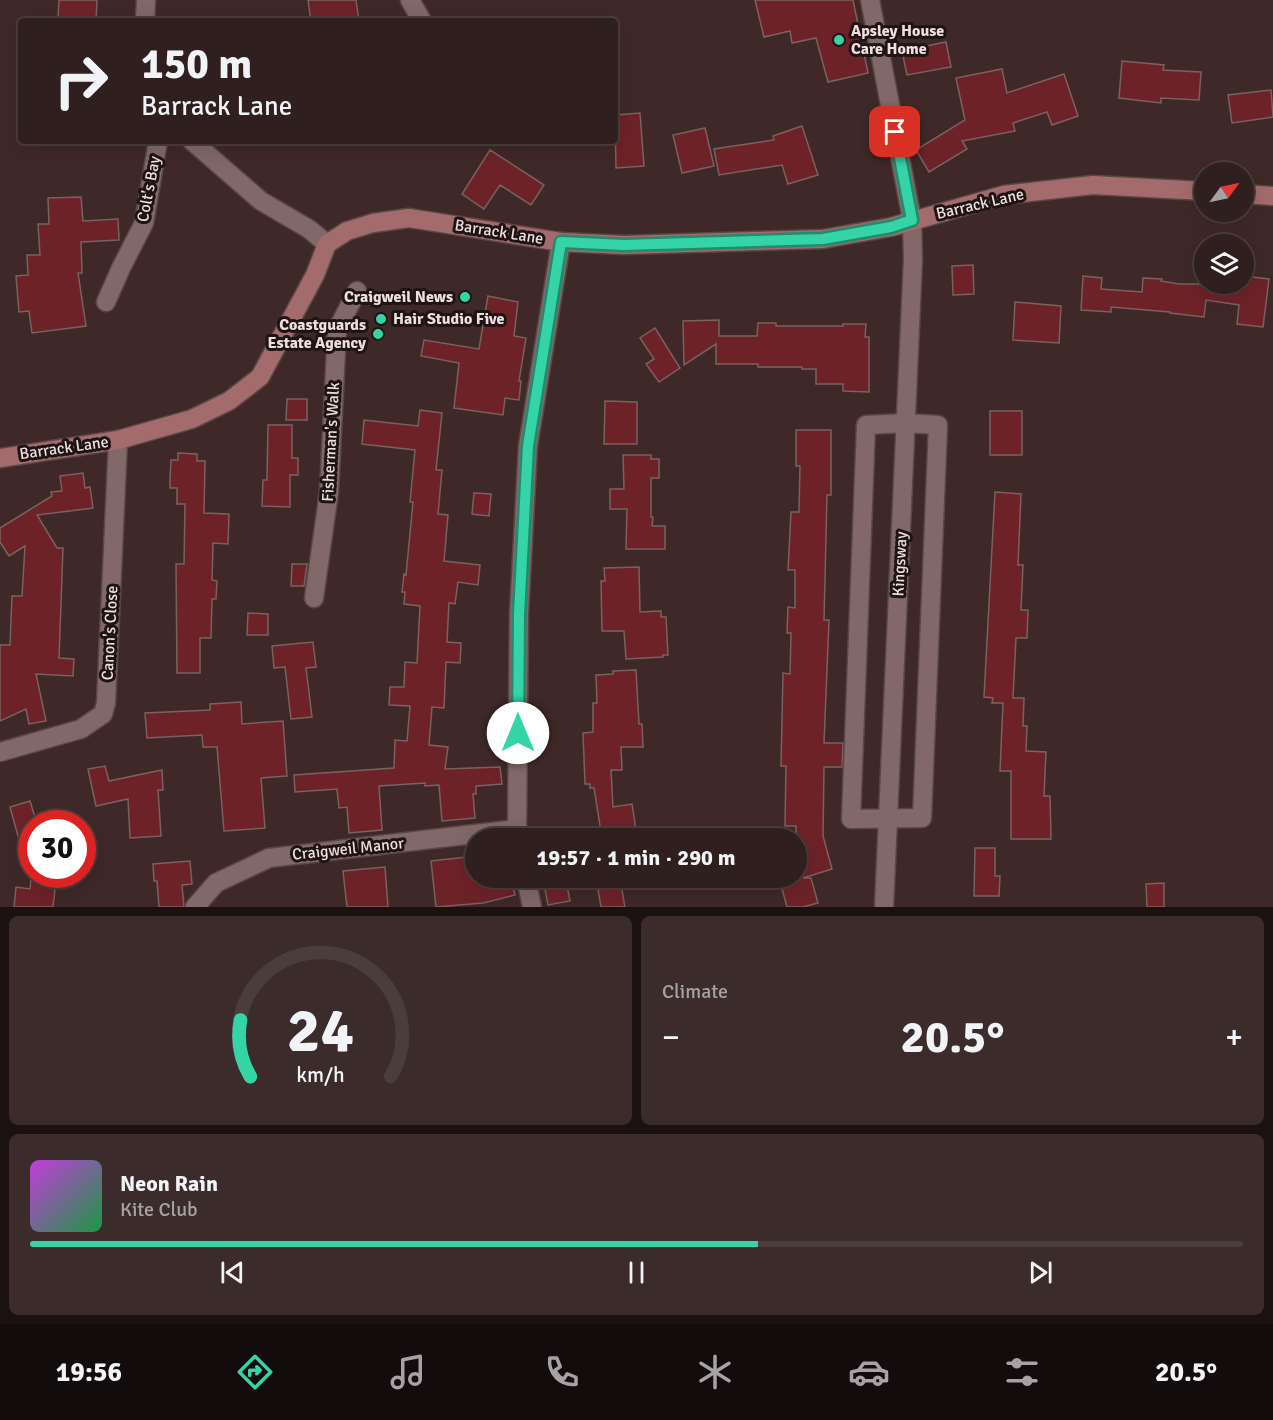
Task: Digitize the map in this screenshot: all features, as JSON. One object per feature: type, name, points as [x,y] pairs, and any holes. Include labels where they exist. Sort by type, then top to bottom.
[{"type":"street","points":[[145,18],[147,0]]},
{"type":"street","points":[[410,0],[420,18]]},
{"type":"street","name":"Kingsway","points":[[870,0],[912,220],[913,259],[884,907]]},
{"type":"street","name":"Colt's Bay","points":[[106,302],[144,224],[157,144]]},
{"type":"street","points":[[195,144],[261,201],[309,229],[327,244]]},
{"type":"street","name":"Barrack Lane","points":[[0,458],[118,440],[192,419],[229,401],[260,377],[315,275],[327,244],[347,231],[373,223],[409,218],[561,242],[624,245],[823,239],[891,227],[1004,195],[1093,185],[1194,190]]},
{"type":"street","points":[[1254,195],[1273,196]]},
{"type":"street","points":[[518,828],[519,614],[528,446],[561,242]]},
{"type":"street","name":"Fisherman's Walk","points":[[314,598],[329,492],[337,330],[357,291]]},
{"type":"street","points":[[906,423],[938,425],[922,818],[851,819],[866,424],[906,423]]},
{"type":"street","name":"Canon's Close","points":[[0,752],[81,729],[103,714],[106,703],[118,440]]},
{"type":"street","name":"Craigweil Manor","points":[[195,907],[216,883],[269,858],[465,839]]},
{"type":"street","points":[[528,888],[532,907]]},
{"type":"building","points":[[59,0],[97,0],[96,18],[58,17]]},
{"type":"building","points":[[308,0],[356,0],[359,18],[311,18]]},
{"type":"building","name":"Apsley House Care Home","points":[[755,0],[853,0],[868,73],[828,82],[816,38],[792,43],[790,31],[764,37]]},
{"type":"building","points":[[946,42],[951,67],[907,75],[902,51]]},
{"type":"building","points":[[1122,61],[1164,65],[1163,70],[1201,72],[1199,100],[1161,98],[1161,103],[1119,98]]},
{"type":"building","points":[[1002,69],[1007,93],[1064,74],[1078,116],[1052,125],[1047,112],[1013,123],[1015,131],[962,141],[967,149],[929,172],[916,150],[965,120],[956,78]]},
{"type":"building","points":[[1271,90],[1273,117],[1232,123],[1228,95]]},
{"type":"building","points":[[640,113],[644,166],[616,168],[618,115]]},
{"type":"building","points":[[802,126],[818,175],[788,184],[782,165],[719,175],[714,149],[774,140],[773,136]]},
{"type":"building","points":[[705,128],[714,166],[682,173],[673,135]]},
{"type":"building","points":[[490,150],[544,185],[531,205],[500,185],[484,209],[462,194]]},
{"type":"building","points":[[81,197],[83,221],[118,219],[119,240],[81,242],[82,273],[78,273],[86,326],[32,333],[29,311],[19,312],[16,276],[28,275],[27,255],[40,255],[38,224],[49,224],[48,198]]},
{"type":"building","points":[[973,265],[974,294],[953,295],[952,266]]},
{"type":"building","points":[[1083,276],[1102,278],[1101,289],[1142,292],[1143,278],[1162,279],[1161,281],[1179,284],[1194,284],[1194,294],[1254,294],[1254,277],[1269,279],[1263,327],[1237,324],[1239,305],[1206,300],[1204,317],[1111,307],[1111,312],[1081,310]]},
{"type":"building","points":[[488,296],[518,302],[514,336],[526,338],[519,381],[521,381],[519,400],[505,398],[503,415],[454,408],[459,363],[421,356],[424,340],[479,349]]},
{"type":"building","points":[[1015,302],[1061,306],[1059,343],[1013,340]]},
{"type":"building","points":[[719,320],[719,336],[757,336],[758,323],[776,323],[776,326],[866,324],[865,337],[869,337],[869,392],[843,391],[843,384],[816,384],[816,369],[758,367],[758,364],[716,364],[716,344],[684,365],[683,321]]},
{"type":"building","points":[[655,328],[680,368],[659,382],[646,364],[654,359],[640,338]]},
{"type":"building","points":[[287,399],[307,399],[307,420],[286,420]]},
{"type":"building","points":[[605,401],[637,402],[637,444],[604,444]]},
{"type":"building","points":[[420,410],[442,413],[436,470],[442,470],[438,514],[448,515],[444,561],[480,565],[478,585],[458,582],[455,604],[449,603],[447,642],[461,643],[460,663],[446,662],[444,708],[432,707],[429,745],[448,747],[445,769],[500,767],[502,784],[476,786],[476,794],[473,794],[475,818],[442,821],[439,785],[425,786],[425,783],[379,786],[382,830],[349,833],[347,807],[339,808],[337,789],[295,792],[294,775],[394,768],[395,740],[407,741],[410,706],[389,705],[390,687],[404,687],[405,662],[417,663],[420,606],[404,604],[405,592],[402,592],[404,574],[406,575],[413,502],[410,502],[415,450],[362,444],[364,420],[418,426]]},
{"type":"building","points":[[990,411],[1022,411],[1022,455],[990,455]]},
{"type":"building","points":[[268,425],[292,425],[292,458],[298,458],[298,475],[290,475],[290,507],[262,506],[263,480],[267,480]]},
{"type":"building","points":[[796,430],[831,430],[831,495],[827,495],[824,620],[829,620],[824,743],[843,743],[842,767],[824,767],[823,836],[832,869],[807,877],[807,828],[785,826],[786,766],[781,766],[783,673],[790,674],[791,633],[787,633],[788,607],[795,608],[795,570],[788,570],[791,512],[799,512],[800,466],[796,466]]},
{"type":"building","points":[[178,453],[197,454],[197,461],[205,461],[204,513],[229,514],[228,544],[213,543],[212,580],[217,581],[216,599],[212,599],[211,638],[200,638],[200,673],[177,673],[176,564],[184,564],[185,504],[177,504],[177,488],[170,488],[170,479],[171,460],[178,460]]},
{"type":"building","points":[[623,455],[651,455],[651,459],[659,459],[659,478],[651,478],[651,517],[653,517],[652,526],[665,526],[665,549],[626,549],[627,509],[610,509],[610,489],[624,489]]},
{"type":"building","points":[[83,473],[85,488],[90,487],[93,508],[37,515],[57,548],[63,548],[59,658],[74,659],[73,676],[36,674],[46,721],[29,724],[26,709],[0,721],[0,645],[10,645],[12,596],[22,596],[25,546],[9,556],[0,542],[0,528],[52,496],[51,492],[62,491],[60,476]]},
{"type":"building","points":[[995,492],[1021,494],[1018,565],[1023,565],[1021,610],[1028,610],[1027,638],[1016,638],[1013,698],[1024,698],[1023,726],[1027,726],[1026,751],[1046,752],[1044,796],[1050,796],[1051,839],[1011,839],[1011,771],[1000,771],[1003,703],[992,703],[993,698],[984,697]]},
{"type":"building","points":[[474,493],[491,494],[489,516],[472,514]]},
{"type":"building","points":[[292,564],[307,564],[304,586],[291,586]]},
{"type":"building","points":[[639,567],[640,612],[661,611],[661,617],[666,617],[668,655],[663,655],[663,657],[626,659],[624,631],[602,631],[601,581],[605,581],[604,568]]},
{"type":"building","points":[[248,613],[268,614],[268,635],[247,635]]},
{"type":"building","points":[[313,642],[316,667],[306,668],[312,717],[291,719],[285,667],[274,668],[272,646]]},
{"type":"building","points":[[636,670],[639,724],[642,724],[643,747],[621,747],[622,770],[611,770],[613,807],[632,804],[636,828],[600,828],[594,788],[590,788],[590,784],[585,784],[583,733],[593,732],[593,703],[597,703],[596,675],[613,674],[613,671]]},
{"type":"building","points":[[241,702],[242,724],[283,721],[287,776],[261,778],[265,828],[224,831],[217,747],[203,747],[202,735],[147,738],[145,713],[210,710],[210,704]]},
{"type":"building","points":[[105,766],[109,781],[162,770],[163,790],[158,790],[161,836],[130,838],[128,799],[96,806],[88,769]]},
{"type":"building","points":[[30,801],[33,810],[18,810],[18,836],[10,807]]},
{"type":"building","points":[[975,848],[995,848],[995,876],[1000,876],[999,896],[974,896]]},
{"type":"building","points":[[465,857],[465,888],[513,888],[515,895],[483,903],[436,907],[431,861]]},
{"type":"building","points":[[190,861],[192,884],[182,885],[184,907],[159,907],[153,864]]},
{"type":"building","points":[[385,867],[388,907],[347,907],[343,871]]},
{"type":"building","points":[[807,878],[811,878],[818,903],[803,907],[787,907],[782,888],[807,888]]},
{"type":"building","points":[[1164,883],[1164,907],[1147,907],[1146,884]]},
{"type":"building","points":[[16,887],[55,888],[53,907],[14,907]]},
{"type":"building","points":[[545,888],[568,888],[570,901],[548,905]]},
{"type":"building","points":[[622,888],[625,907],[601,907],[598,890]]},
{"type":"place","name":"Apsley House Care Home","points":[[839,40]]},
{"type":"place","name":"Craigweil News","points":[[465,297]]},
{"type":"place","name":"Hair Studio Five","points":[[381,319]]},
{"type":"place","name":"Coastguards Estate Agency","points":[[378,334]]},
{"type":"route","points":[[518,733],[519,614],[528,446],[561,242],[624,245],[823,239],[891,227],[912,220],[895,132]]}]
